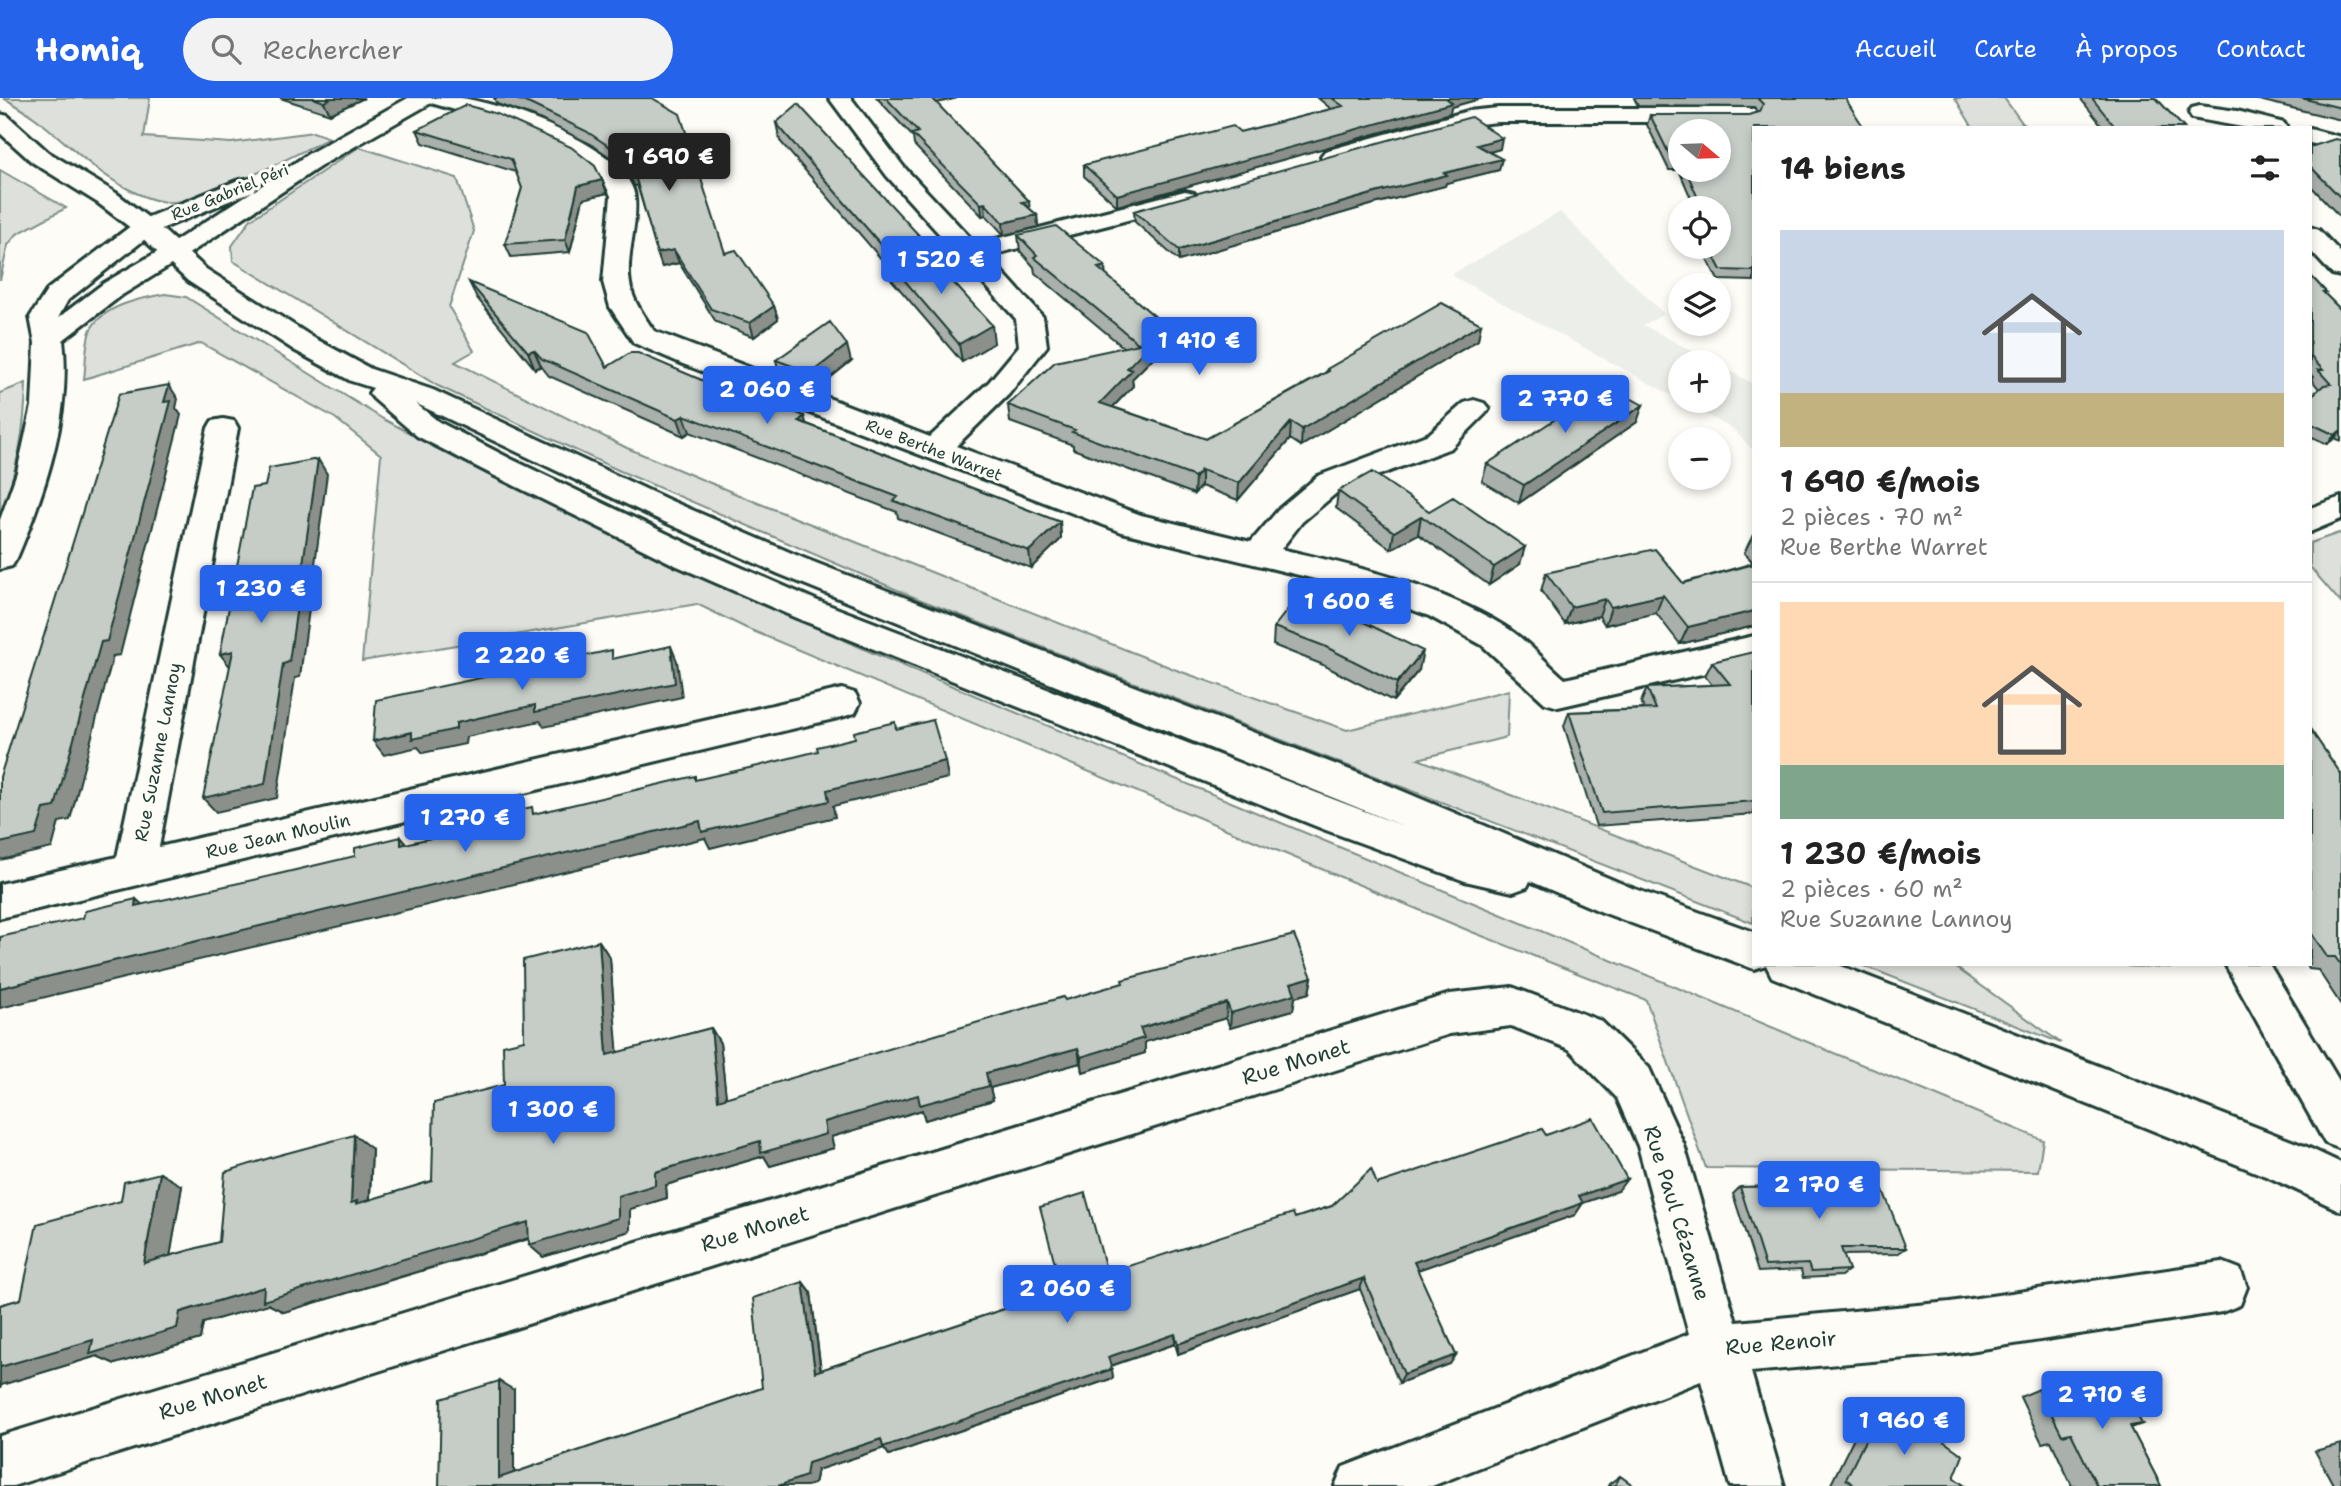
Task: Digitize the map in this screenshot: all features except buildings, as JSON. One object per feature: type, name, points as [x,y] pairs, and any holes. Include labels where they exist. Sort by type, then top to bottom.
[{"type":"street","name":"Rue Gabriel Péri","points":[[316,159],[145,227],[82,273],[57,295],[44,317],[51,336],[113,289],[269,192],[316,159],[424,98]]},
{"type":"street","name":"Rue Berthe Warret","points":[[437,98],[511,119],[585,152],[612,173],[623,196],[616,282],[624,307],[644,337],[1133,524],[1364,580],[1441,608],[1494,636],[1558,694],[1752,649]]},
{"type":"street","points":[[840,98],[895,171],[1029,317],[1033,346],[1013,374],[980,409],[934,450]]},
{"type":"street","points":[[2200,113],[2268,126]]},
{"type":"street","points":[[1307,163],[1468,118],[1498,115],[1746,114]]},
{"type":"street","points":[[0,121],[40,157],[107,198],[145,227],[197,275],[303,344],[361,375],[428,429],[687,557],[806,609],[1385,835],[1465,864],[1617,900],[1752,950]]},
{"type":"street","points":[[2312,137],[2341,144]]},
{"type":"street","points":[[0,148],[40,157]]},
{"type":"street","points":[[970,253],[1079,227],[1213,190]]},
{"type":"street","points":[[2312,237],[2341,268]]},
{"type":"street","points":[[0,558],[28,489],[43,430],[51,336]]},
{"type":"street","points":[[1257,556],[1291,515],[1329,483],[1440,441],[1474,409]]},
{"type":"street","name":"Rue Suzanne Lannoy","points":[[134,870],[223,428]]},
{"type":"street","points":[[2312,520],[2341,506]]},
{"type":"street","name":"Rue Jean Moulin","points":[[0,901],[842,702]]},
{"type":"street","points":[[1792,966],[2290,1163],[2341,1188]]},
{"type":"street","points":[[2247,966],[2341,1127]]},
{"type":"street","name":"Rue Paul Cézanne","points":[[1512,1006],[1585,1035],[1633,1083],[1661,1144],[1757,1486]]},
{"type":"street","name":"Rue Monet","points":[[0,1463],[1450,1014],[1512,1006]]},
{"type":"street","name":"Rue Renoir","points":[[1362,1486],[1717,1349],[1950,1328],[2222,1287]]},
{"type":"shaded area","points":[[3,98],[150,98],[144,137],[231,143],[313,132],[330,138],[223,188],[181,201],[165,202],[137,193],[109,178],[39,121]]},
{"type":"shaded area","points":[[1955,98],[2004,98],[2025,126],[1972,126]]},
{"type":"shaded area","points":[[359,147],[457,178],[474,231],[449,307],[474,351],[455,362],[627,448],[758,503],[1179,671],[1347,730],[1509,690],[1507,737],[1418,759],[1752,888],[1752,923],[916,598],[618,470],[438,386],[233,261],[232,246],[250,220]]},
{"type":"shaded area","points":[[0,170],[66,208],[17,234],[8,245],[0,280]]},
{"type":"shaded area","points":[[1560,212],[1664,314],[1643,325],[1690,350],[1668,350],[1668,393],[1451,275]]},
{"type":"shaded area","points":[[165,294],[186,297],[383,419],[505,483],[873,653],[2043,1140],[2038,1171],[1706,1168],[1646,1000],[1472,932],[746,628],[697,604],[362,661],[381,455],[335,418],[201,343],[84,379],[88,340],[97,321],[124,304]]},
{"type":"shaded area","points":[[1731,372],[1752,383],[1752,449],[1729,427],[1703,413],[1731,413]]},
{"type":"shaded area","points":[[26,383],[19,451],[0,516],[0,393]]},
{"type":"shaded area","points":[[2339,533],[2341,535],[2341,603],[2312,569],[2312,542]]},
{"type":"shaded area","points":[[1864,966],[1954,966],[2061,1043]]}]
